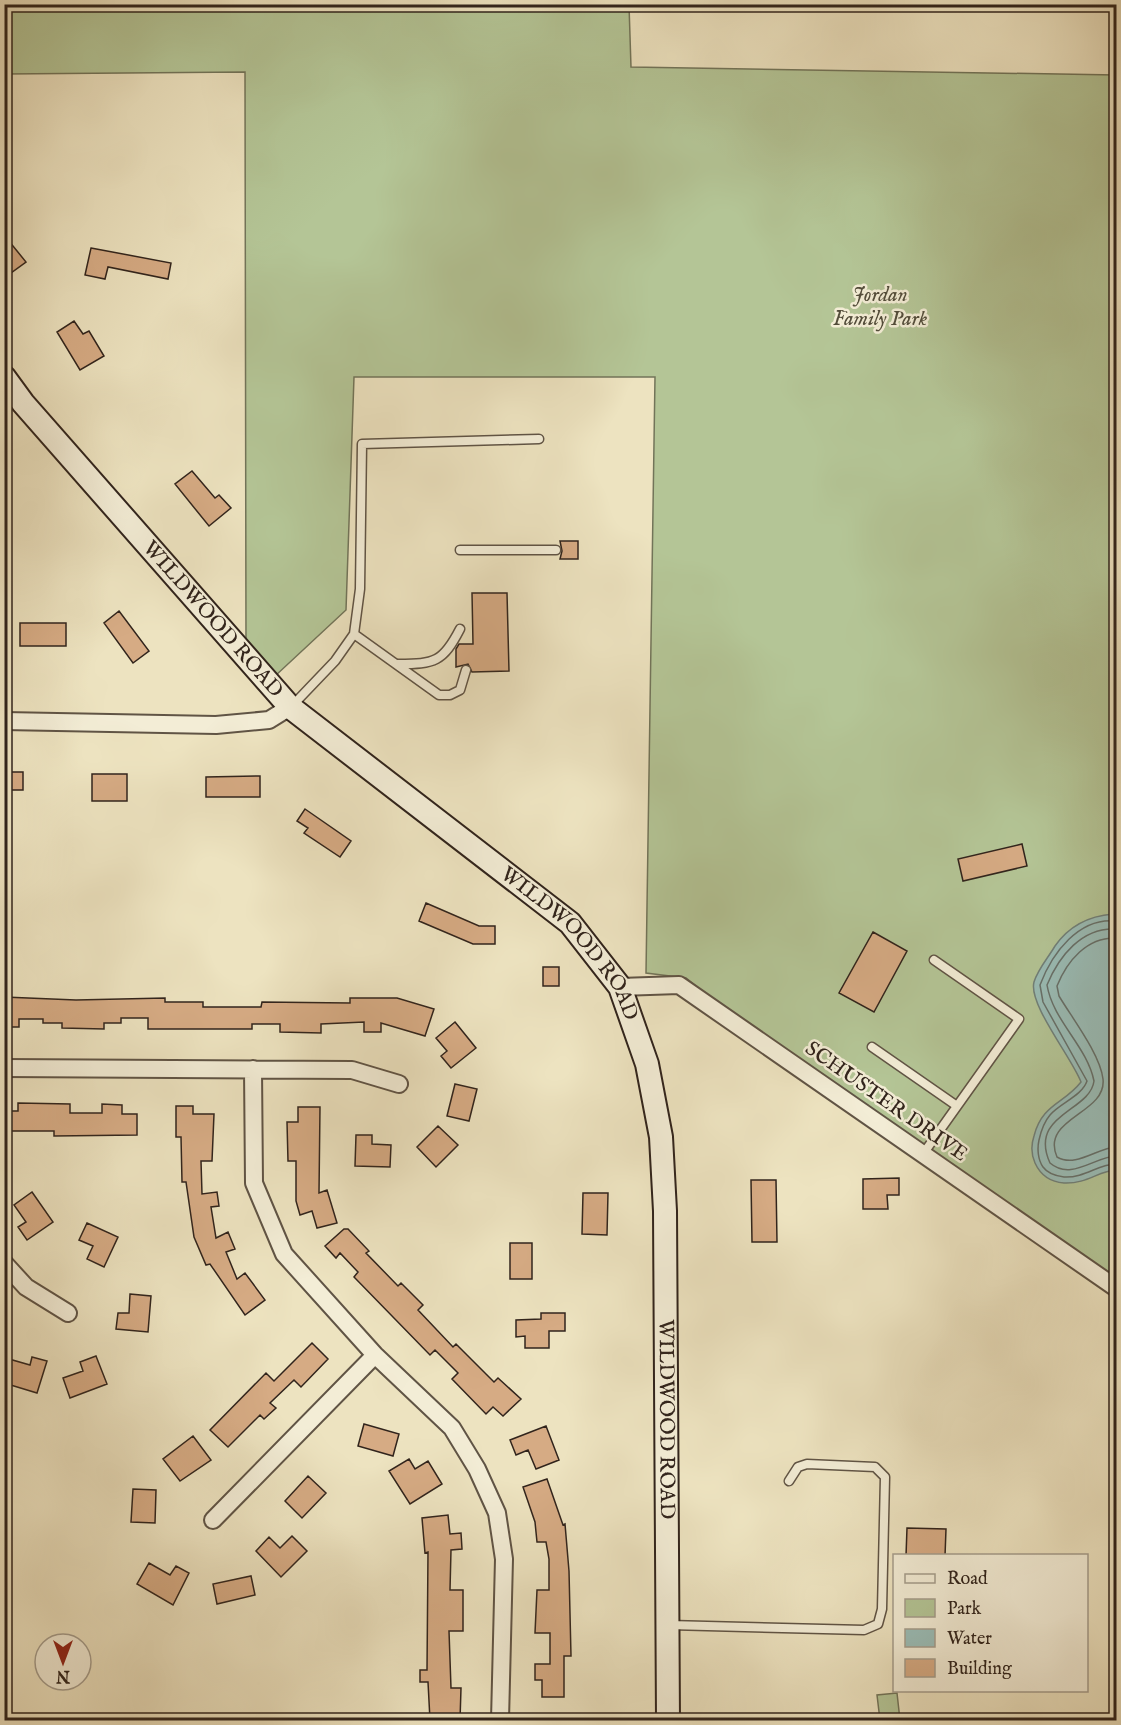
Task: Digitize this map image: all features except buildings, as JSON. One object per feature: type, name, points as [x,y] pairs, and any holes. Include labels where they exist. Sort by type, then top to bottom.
[{"type":"street","name":"WILDWOOD ROAD","points":[[4,377],[23,403],[290,707],[570,923],[620,987],[646,1064],[661,1137],[665,1211],[668,1720]]},
{"type":"street","points":[[4,720],[216,725],[269,720],[290,707]]},
{"type":"street","name":"SCHUSTER DRIVE","points":[[620,987],[679,986],[1116,1288]]},
{"type":"street","points":[[4,1068],[352,1070],[399,1084]]},
{"type":"street","points":[[253,1069],[254,1183],[284,1254],[375,1355],[452,1428],[477,1470],[497,1513],[504,1559],[500,1720]]},
{"type":"street","points":[[4,1263],[26,1287],[68,1313]]},
{"type":"street","points":[[213,1520],[375,1355]]},
{"type":"lane","points":[[290,707],[335,661],[354,634],[360,589],[362,444],[539,439]]},
{"type":"lane","points":[[460,550],[556,550]]},
{"type":"lane","points":[[398,664],[422,664],[438,660],[447,653],[460,629]]},
{"type":"lane","points":[[354,634],[440,695],[450,695],[460,690],[466,670]]},
{"type":"lane","points":[[923,1155],[1018,1019],[934,960]]},
{"type":"lane","points":[[872,1047],[957,1107]]},
{"type":"lane","points":[[667,1625],[864,1630],[878,1624],[882,1609],[885,1477],[875,1467],[807,1464],[798,1467],[789,1481]]},
{"type":"green space","name":"Jordan Family Park","points":[[4,5],[629,5],[631,67],[1116,75],[1116,1280],[707,995],[686,978],[646,973],[655,377],[354,377],[346,610],[274,677],[246,645],[245,72],[5,74]]},
{"type":"green space","points":[[897,1693],[900,1720],[880,1720],[877,1695]]},
{"type":"water","points":[[1113,914],[1116,917],[1116,1170],[1079,1182],[1064,1183],[1050,1180],[1037,1168],[1032,1153],[1033,1139],[1042,1117],[1081,1082],[1044,1017],[1034,992],[1034,982],[1055,946],[1066,933],[1087,920]]}]
